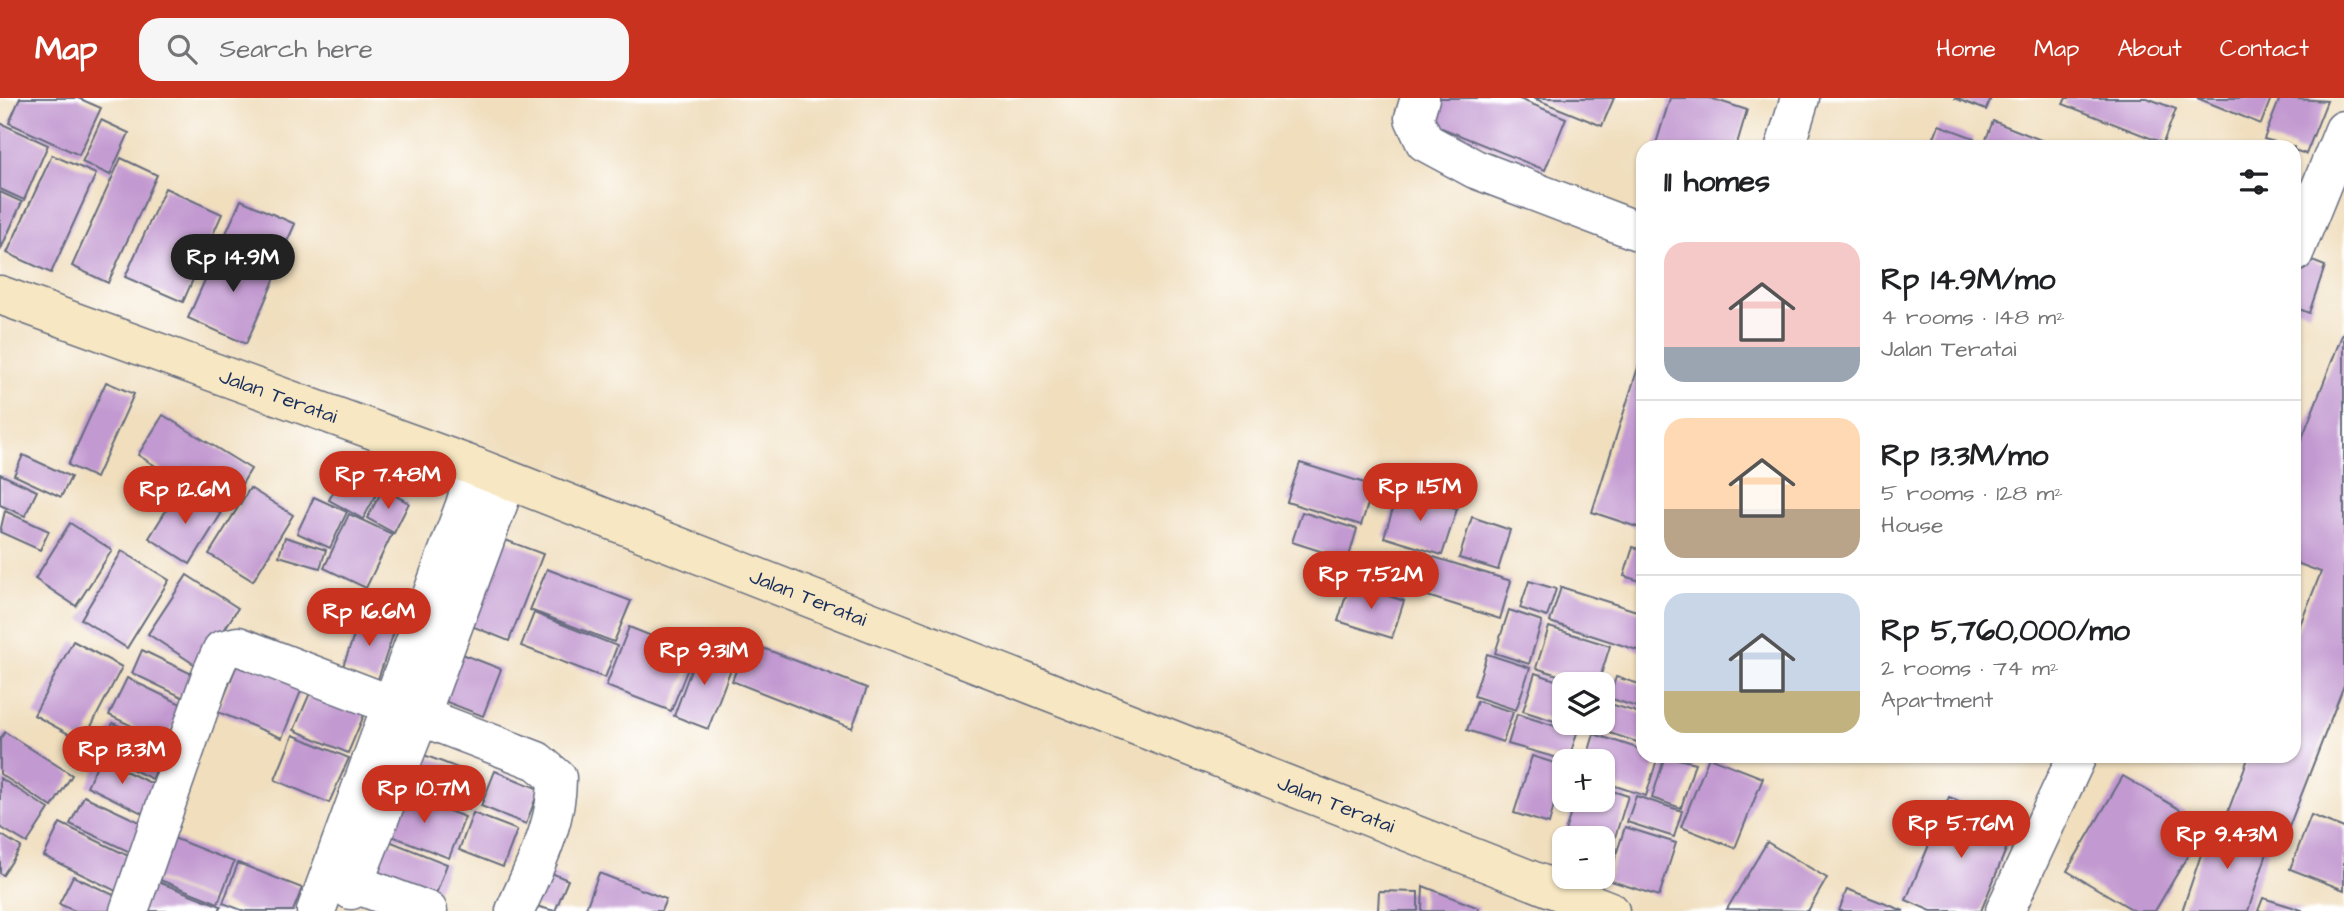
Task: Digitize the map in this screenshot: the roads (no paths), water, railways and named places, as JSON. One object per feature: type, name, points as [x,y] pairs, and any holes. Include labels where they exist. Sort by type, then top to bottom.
[{"type":"street","points":[[1420,98],[1414,118],[1425,142],[1475,169],[1636,230]]},
{"type":"street","points":[[1786,140],[1800,98]]},
{"type":"street","points":[[2301,236],[2344,130]]},
{"type":"street","name":"Jalan Teratai","points":[[0,295],[491,474],[1610,911]]},
{"type":"street","points":[[316,911],[341,890],[491,474]]},
{"type":"street","points":[[129,911],[222,650],[238,646],[260,652],[537,761],[557,778],[557,802],[549,834],[515,911]]},
{"type":"street","points":[[2005,911],[2074,763]]},
{"type":"street","points":[[341,890],[428,911]]}]
